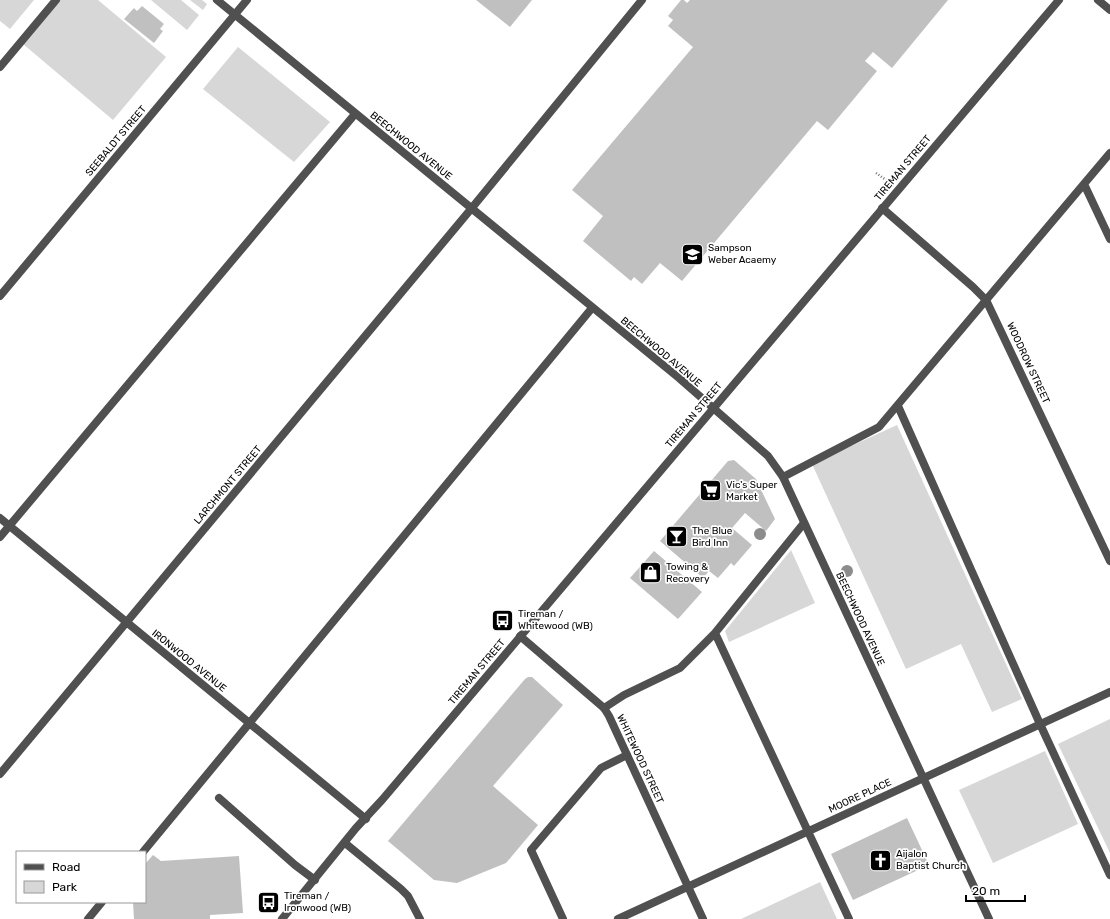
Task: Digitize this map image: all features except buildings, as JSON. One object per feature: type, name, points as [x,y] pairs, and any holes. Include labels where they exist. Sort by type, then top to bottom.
[{"type":"street","points":[[0,67],[56,0]]},
{"type":"street","name":"BEECHWOOD AVENUE","points":[[217,0],[672,373],[768,456],[783,477],[989,919]]},
{"type":"street","name":"SEEBALDT STREET","points":[[0,296],[247,0]]},
{"type":"street","name":"LARCHMONT STREET","points":[[0,774],[471,209],[642,0]]},
{"type":"street","name":"TIREMAN STREET","points":[[282,919],[356,828],[366,819],[1059,0]]},
{"type":"street","points":[[1098,0],[1110,10]]},
{"type":"street","points":[[0,537],[355,114]]},
{"type":"street","points":[[783,477],[879,427],[1110,153]]},
{"type":"street","points":[[1084,184],[1110,239]]},
{"type":"street","name":"WOODROW STREET","points":[[882,208],[968,282],[986,300],[1110,561]]},
{"type":"street","points":[[144,851],[592,308]]},
{"type":"street","points":[[898,406],[1040,724],[1110,875]]},
{"type":"street","name":"IRONWOOD AVENUE","points":[[0,518],[366,819]]},
{"type":"street","points":[[604,708],[624,695],[680,668],[715,633],[804,523]]},
{"type":"street","points":[[715,633],[849,919]]},
{"type":"street","name":"WHITEWOOD STREET","points":[[520,636],[604,708],[627,754],[703,919]]},
{"type":"street","name":"MOORE PLACE","points":[[618,919],[1110,692]]},
{"type":"street","points":[[563,919],[531,850],[601,768],[627,754]]},
{"type":"street","points":[[219,798],[295,865],[315,880]]},
{"type":"street","points":[[345,843],[408,896],[420,919]]},
{"type":"street","points":[[88,919],[101,903]]},
{"type":"path","points":[[876,173],[881,177]]},
{"type":"green space","points":[[0,0],[34,0],[10,29],[0,21]]},
{"type":"green space","points":[[59,0],[98,0],[166,57],[113,120],[23,44]]},
{"type":"green space","points":[[151,0],[181,0],[199,15],[187,30]]},
{"type":"green space","points":[[190,0],[202,0],[207,4],[203,10]]},
{"type":"green space","points":[[238,47],[330,122],[294,162],[203,89]]},
{"type":"green space","points":[[897,425],[1022,699],[992,712],[961,644],[906,669],[812,464]]},
{"type":"green space","points":[[791,550],[815,603],[729,642],[725,631]]},
{"type":"green space","points":[[1110,719],[1110,853],[1058,744]]},
{"type":"green space","points":[[1045,751],[1078,824],[993,863],[959,790]]},
{"type":"green space","points":[[820,882],[837,919],[741,919]]},
{"type":"place","name":"Sampson Weber Acaemy","points":[[692,254]]},
{"type":"place","name":"Vic's Super Market","points":[[711,491]]},
{"type":"place","name":"The Blue Bird Inn","points":[[676,537]]},
{"type":"place","name":"Towing & Recovery","points":[[650,573]]},
{"type":"place","name":"Tireman / Whitewood (WB)","points":[[503,620]]},
{"type":"place","name":"Aijalon Baptist Church","points":[[880,860]]},
{"type":"place","name":"Tireman / Ironwood (WB)","points":[[269,902]]}]
